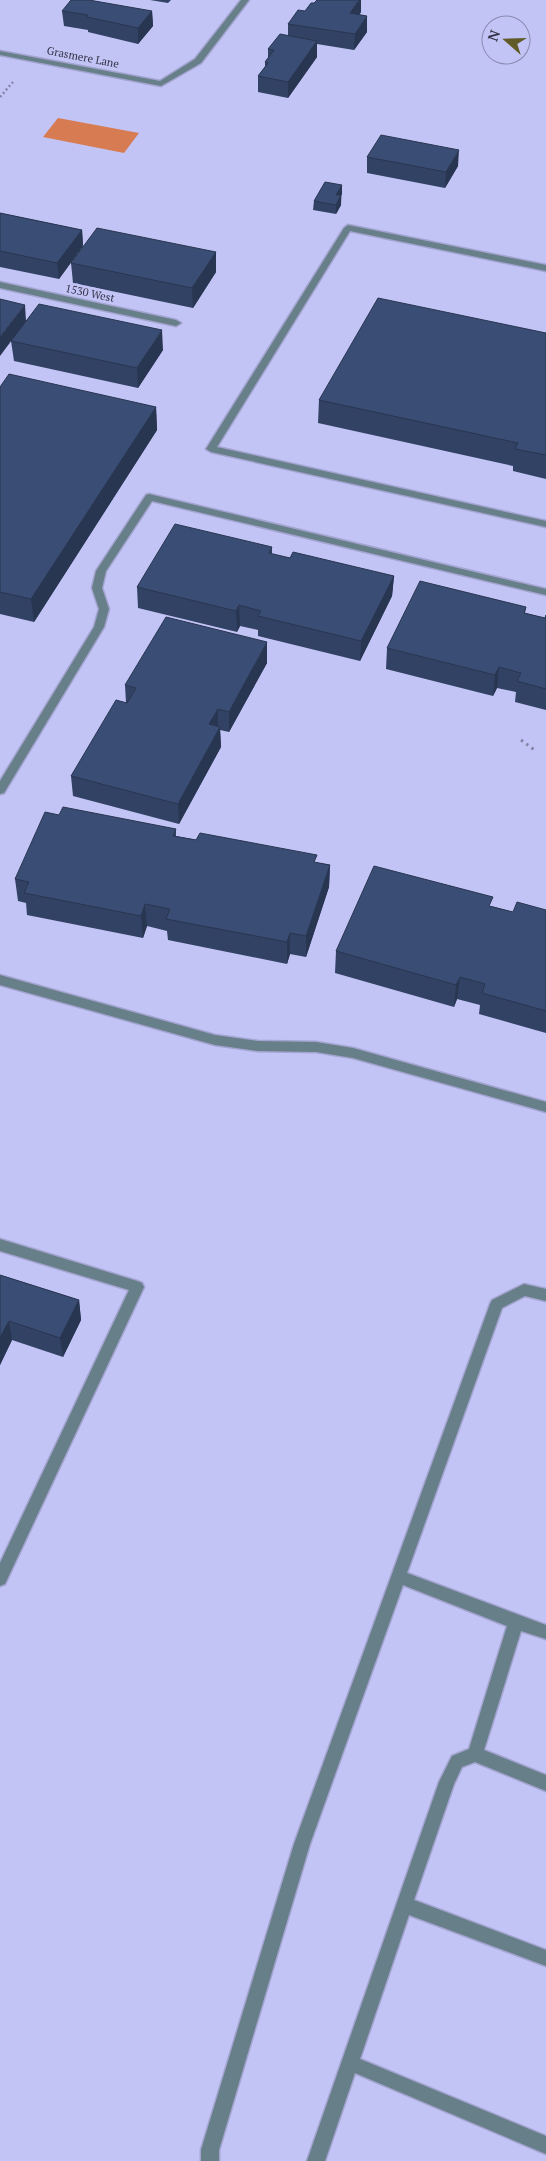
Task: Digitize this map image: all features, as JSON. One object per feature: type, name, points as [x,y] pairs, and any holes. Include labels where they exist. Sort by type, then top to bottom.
[{"type":"street","name":"Grasmere Lane","points":[[0,53],[161,84],[198,61],[245,0]]},
{"type":"street","points":[[546,268],[348,228],[211,449],[546,524]]},
{"type":"street","name":"1530 West","points":[[0,286],[176,323]]},
{"type":"street","points":[[0,790],[99,627],[104,609],[97,588],[102,571],[149,497],[546,592]]},
{"type":"street","points":[[0,980],[215,1040],[258,1046],[316,1047],[353,1053],[546,1108]]},
{"type":"street","points":[[0,1244],[137,1287],[0,1579]]},
{"type":"street","points":[[210,2161],[210,2150],[302,1844],[497,1304],[524,1290],[546,1295]]},
{"type":"street","points":[[398,1576],[546,1632]]},
{"type":"street","points":[[475,1754],[516,1622]]},
{"type":"street","points":[[316,2161],[446,1782],[457,1761],[475,1754],[546,1782]]},
{"type":"street","points":[[405,1905],[546,1958]]},
{"type":"street","points":[[350,2063],[546,2145]]},
{"type":"path","points":[[521,740],[536,750]]},
{"type":"shaded area","points":[[58,118],[139,133],[124,153],[43,137]]},
{"type":"building","points":[[71,0],[89,0],[152,11],[138,28],[87,17],[88,15],[62,11]]},
{"type":"building","points":[[317,0],[359,0],[350,13],[367,16],[355,34],[288,24],[298,10],[305,11],[311,3]]},
{"type":"building","points":[[280,34],[317,41],[288,82],[258,76],[268,63],[265,62],[274,50],[268,49]]},
{"type":"building","points":[[381,135],[459,150],[446,172],[367,157]]},
{"type":"building","points":[[325,182],[342,185],[336,195],[341,195],[336,205],[314,201]]},
{"type":"building","points":[[0,213],[82,230],[57,263],[0,251]]},
{"type":"building","points":[[97,228],[216,252],[192,288],[71,263]]},
{"type":"building","points":[[378,298],[546,333],[546,455],[515,449],[518,443],[319,400]]},
{"type":"building","points":[[0,299],[25,305],[0,337]]},
{"type":"building","points":[[39,304],[162,330],[137,368],[11,341]]},
{"type":"building","points":[[9,374],[156,407],[31,599],[0,592],[0,387]]},
{"type":"building","points":[[175,524],[272,547],[269,553],[290,558],[293,552],[394,576],[361,641],[258,616],[261,611],[239,605],[236,611],[137,587]]},
{"type":"building","points":[[420,581],[526,607],[524,613],[545,618],[546,615],[546,689],[517,681],[521,673],[499,667],[495,675],[387,648]]},
{"type":"building","points":[[166,617],[267,642],[229,712],[218,709],[209,724],[220,727],[178,804],[71,776],[116,700],[127,703],[136,688],[125,685]]},
{"type":"building","points":[[63,807],[176,829],[173,836],[196,840],[200,833],[317,855],[314,862],[330,865],[306,936],[290,933],[287,942],[166,919],[170,909],[145,904],[141,916],[24,893],[29,882],[15,879],[45,812],[59,815]]},
{"type":"building","points":[[374,866],[493,897],[489,906],[513,912],[517,902],[546,910],[546,1011],[482,993],[485,984],[460,977],[456,985],[336,951]]},
{"type":"building","points":[[0,1275],[79,1300],[60,1338],[9,1321],[0,1338]]}]
